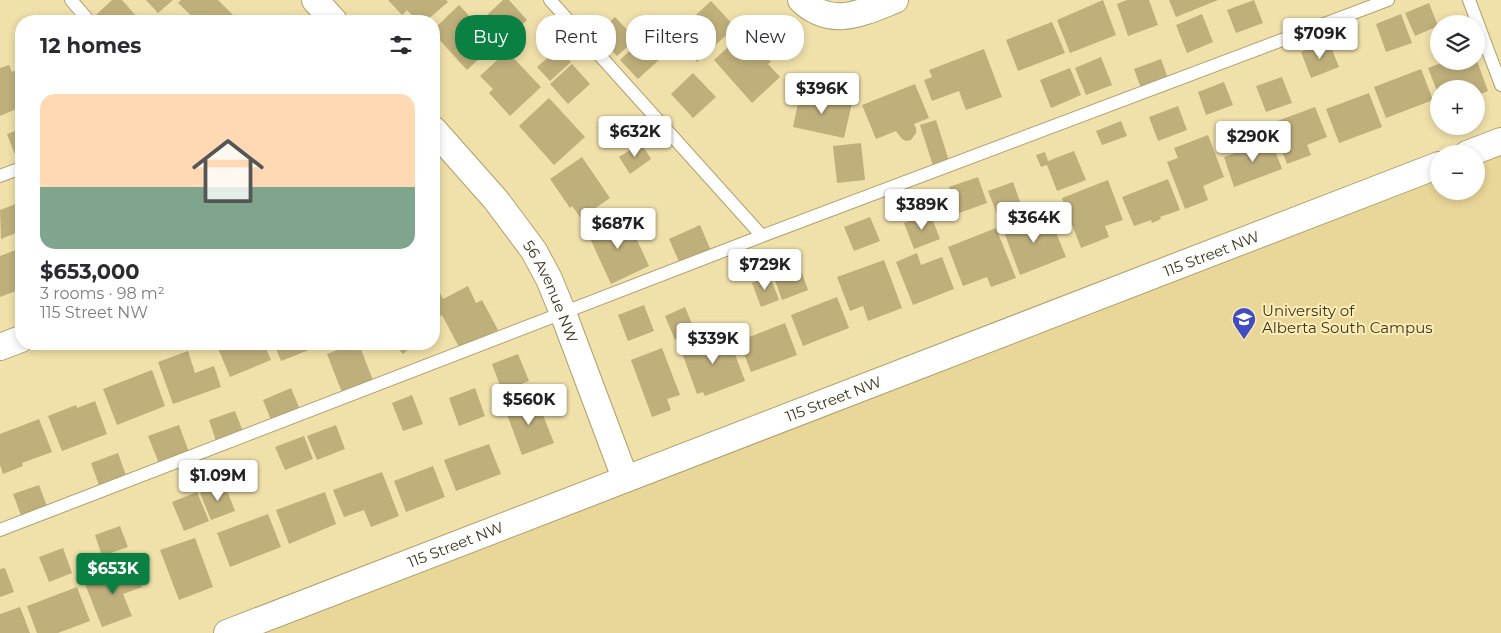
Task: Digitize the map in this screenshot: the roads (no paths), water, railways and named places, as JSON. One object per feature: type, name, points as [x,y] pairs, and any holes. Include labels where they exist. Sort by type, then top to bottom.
[{"type":"street","points":[[315,0],[329,15]]},
{"type":"street","points":[[801,0],[815,11],[841,17],[855,15],[895,0]]},
{"type":"street","name":"56 Avenue NW","points":[[440,137],[496,200],[522,232],[534,251],[549,279],[563,313],[625,478]]},
{"type":"street","points":[[1485,147],[1501,141]]},
{"type":"street","name":"115 Street NW","points":[[227,633],[1430,168]]},
{"type":"street","points":[[0,347],[15,341]]},
{"type":"lane","points":[[71,0],[84,15]]},
{"type":"lane","points":[[550,0],[762,236]]},
{"type":"lane","points":[[0,530],[762,236],[1388,0]]},
{"type":"lane","points":[[1469,0],[1501,85]]},
{"type":"lane","points":[[0,176],[15,170]]},
{"type":"place","name":"University of Alberta South Campus","points":[[1244,340]]}]
